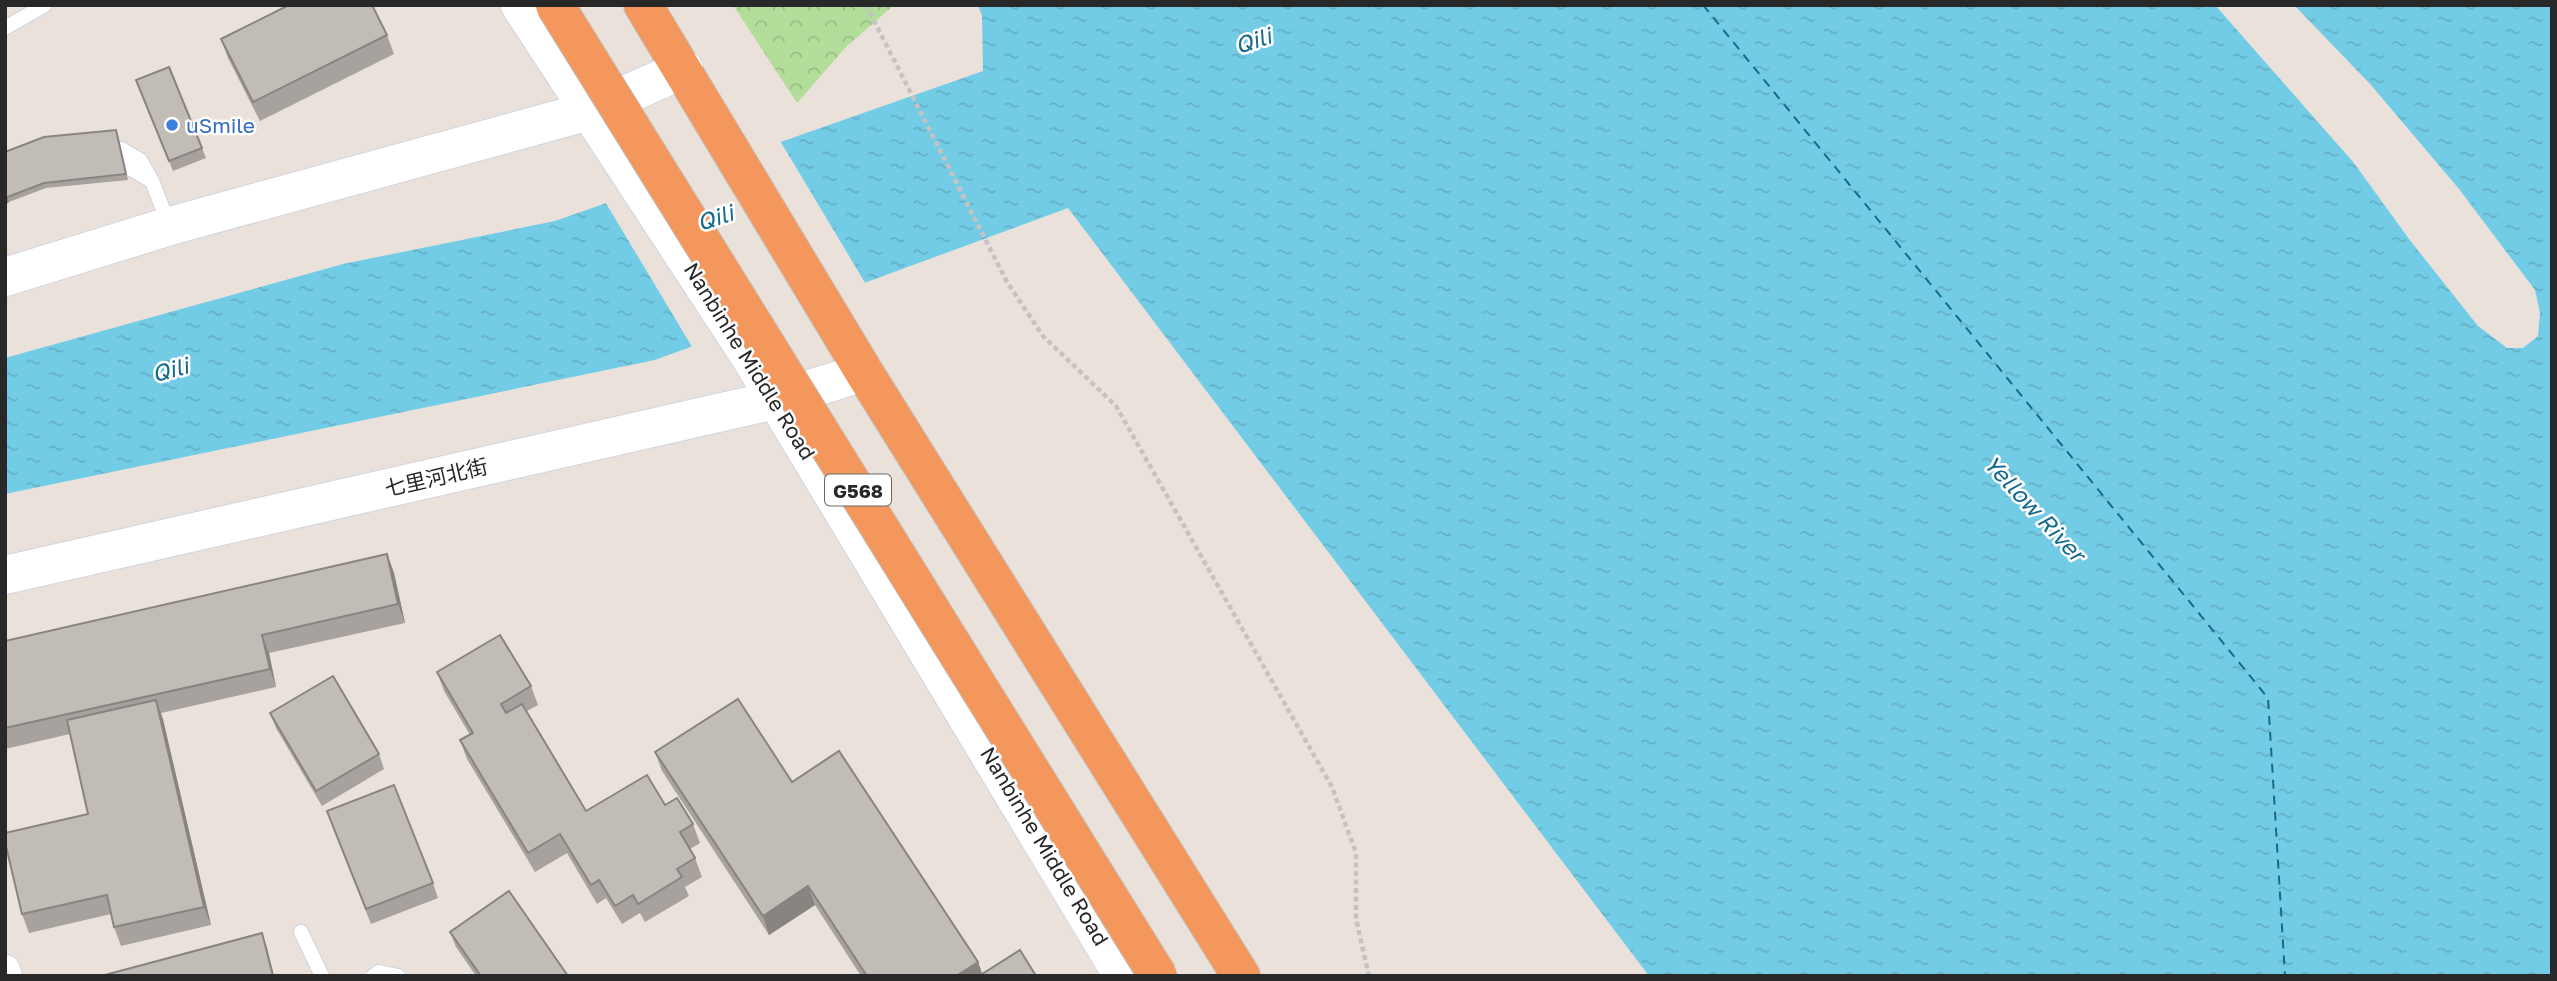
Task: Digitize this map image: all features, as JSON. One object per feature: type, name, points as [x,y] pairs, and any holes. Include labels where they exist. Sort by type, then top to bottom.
[{"type":"highway","name":"Nanbinhe Middle Road","points":[[555,5],[1158,976]]},
{"type":"highway","name":"G568","points":[[643,5],[684,69],[864,372],[1241,976]]},
{"type":"street","name":"Nanbinhe Middle Road","points":[[520,5],[749,355],[1123,976]]},
{"type":"street","points":[[5,277],[170,226],[589,111],[684,69]]},
{"type":"street","name":"七里河北街","points":[[5,575],[775,400],[864,372]]},
{"type":"street","points":[[5,970],[7,976]]},
{"type":"lane","points":[[5,28],[45,5]]},
{"type":"lane","points":[[121,149],[140,160],[152,181],[170,226]]},
{"type":"lane","points":[[124,165],[152,181]]},
{"type":"lane","points":[[301,932],[322,976]]},
{"type":"lane","points":[[373,976],[379,972],[398,976]]},
{"type":"path","points":[[866,5],[1007,282],[1043,336],[1116,406],[1332,787],[1356,853],[1356,919],[1369,976]]},
{"type":"green space","points":[[733,5],[894,5],[846,47],[797,103]]},
{"type":"water","points":[[978,5],[2215,5],[2354,163],[2409,239],[2478,326],[2507,348],[2523,348],[2538,336],[2540,313],[2535,290],[2459,189],[2371,85],[2294,5],[2552,5],[2552,976],[1649,976],[1068,208],[655,360],[5,494],[5,358],[343,264],[555,221],[983,71],[982,16]]},
{"type":"pier","points":[[779,139],[867,286],[694,350],[604,200]]},
{"type":"building","points":[[289,5],[372,5],[387,35],[253,102],[221,39]]},
{"type":"building","points":[[169,67],[202,148],[169,161],[136,80]]},
{"type":"building","points":[[116,130],[126,174],[44,183],[5,198],[5,152],[44,137]]},
{"type":"building","points":[[387,554],[398,604],[262,635],[270,669],[5,728],[5,641]]},
{"type":"building","points":[[500,635],[531,686],[501,704],[506,713],[522,704],[586,811],[647,775],[665,805],[677,798],[693,824],[680,832],[695,858],[677,869],[682,877],[638,904],[633,895],[615,906],[599,880],[591,885],[560,834],[528,853],[460,740],[473,733],[437,672]]},
{"type":"building","points":[[333,676],[379,754],[316,791],[270,713]]},
{"type":"building","points":[[738,699],[792,782],[839,751],[978,962],[956,976],[867,976],[808,886],[763,916],[655,752]]},
{"type":"building","points":[[156,700],[204,907],[114,927],[107,895],[22,914],[5,833],[88,814],[67,720]]},
{"type":"building","points":[[394,785],[433,883],[366,909],[327,811]]},
{"type":"building","points":[[509,891],[568,976],[481,976],[450,932]]},
{"type":"building","points":[[262,933],[273,976],[101,976]]},
{"type":"building","points":[[1020,950],[1036,976],[979,976]]},
{"type":"ferry route","points":[[1703,5],[2268,698],[2285,976]]},
{"type":"place","name":"uSmile","points":[[172,125]]},
{"type":"water label","name":"Qili","points":[[1253,40]]},
{"type":"water label","name":"Qili","points":[[715,217]]},
{"type":"water label","name":"Qili","points":[[170,369]]},
{"type":"water label","name":"Yellow River","points":[[2035,508]]}]
